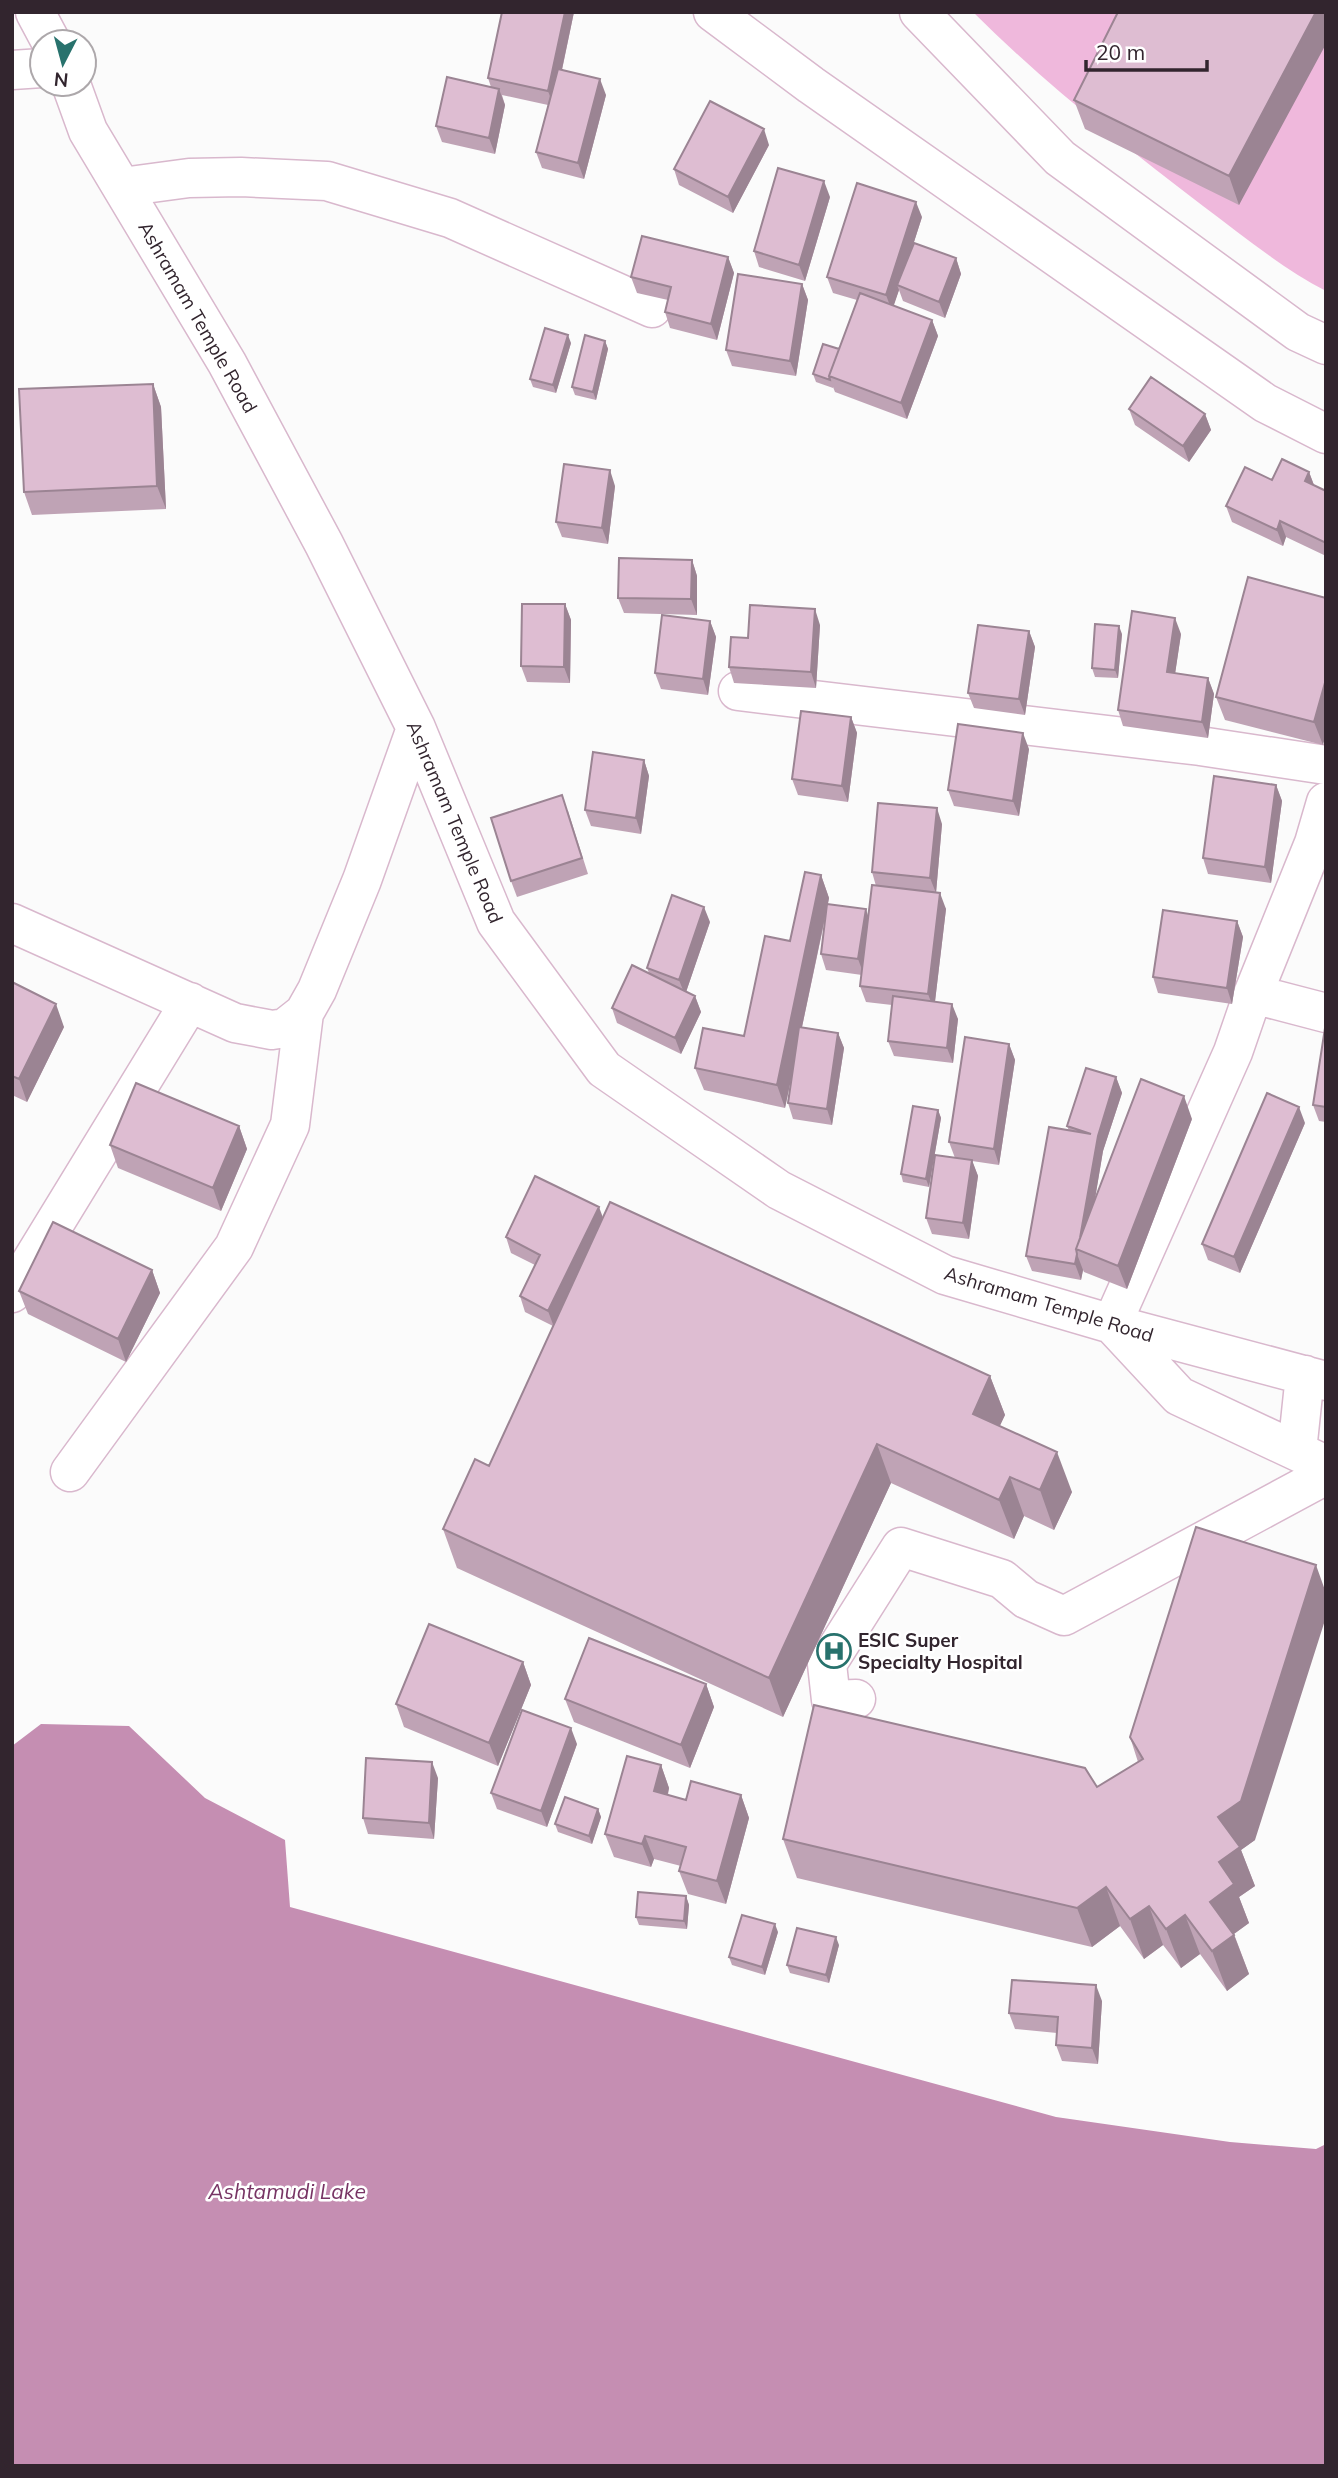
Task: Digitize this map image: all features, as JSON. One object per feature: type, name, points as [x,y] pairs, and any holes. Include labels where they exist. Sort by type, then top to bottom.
[{"type":"street","points":[[35,12],[44,28]]},
{"type":"street","points":[[713,12],[822,93],[1265,403],[1326,434]]},
{"type":"street","points":[[919,12],[1060,158],[1298,332],[1326,345]]},
{"type":"street","name":"Ashramam Temple Road","points":[[76,98],[88,131],[228,363],[324,544],[416,728],[496,922],[604,1069],[779,1189],[945,1275],[1112,1324],[1315,1378]]},
{"type":"street","points":[[122,187],[189,177],[327,181],[450,218],[652,308]]},
{"type":"street","points":[[738,691],[1173,743],[1326,765]]},
{"type":"street","points":[[12,923],[235,1023],[272,1030],[285,1028],[303,1013],[317,990],[362,880],[416,728]]},
{"type":"street","points":[[1316,1464],[1179,1396],[1112,1324],[1233,1052],[1253,994],[1314,843],[1326,802]]},
{"type":"street","points":[[1253,994],[1326,1013]]},
{"type":"street","points":[[12,1293],[190,1002]]},
{"type":"street","points":[[70,1472],[234,1247],[290,1125],[303,1013]]},
{"type":"street","points":[[1315,1378],[1316,1464]]},
{"type":"street","points":[[856,1699],[831,1700],[827,1664],[901,1547],[1002,1579],[1026,1599],[1064,1616],[1316,1464]]},
{"type":"shaded area","points":[[973,12],[1326,12],[1326,291],[1263,251],[1143,160],[1056,89]]},
{"type":"water","name":"Ashtamudi Lake","points":[[41,1724],[129,1726],[205,1798],[285,1840],[290,1907],[1056,2117],[1230,2142],[1316,2149],[1326,2144],[1326,2466],[12,2466],[12,1746]]},
{"type":"building","points":[[502,12],[565,12],[548,91],[488,78]]},
{"type":"building","points":[[1118,12],[1316,12],[1229,176],[1074,100]]},
{"type":"building","points":[[558,69],[600,79],[578,163],[536,152]]},
{"type":"building","points":[[447,77],[499,89],[489,138],[436,126]]},
{"type":"building","points":[[710,101],[764,129],[728,197],[674,169]]},
{"type":"building","points":[[778,168],[824,181],[799,265],[754,251]]},
{"type":"building","points":[[857,183],[916,202],[886,295],[827,277]]},
{"type":"building","points":[[642,236],[728,257],[711,324],[665,312],[671,287],[631,277]]},
{"type":"building","points":[[914,243],[956,258],[939,302],[897,285]]},
{"type":"building","points":[[738,274],[802,284],[790,361],[726,350]]},
{"type":"building","points":[[860,293],[932,320],[901,403],[829,376]]},
{"type":"building","points":[[545,328],[568,335],[553,385],[530,379]]},
{"type":"building","points":[[585,335],[605,341],[593,392],[572,387]]},
{"type":"building","points":[[823,344],[839,349],[830,380],[813,374]]},
{"type":"building","points":[[1151,377],[1205,414],[1183,446],[1129,409]]},
{"type":"building","points":[[153,384],[157,486],[24,492],[19,389]]},
{"type":"building","points":[[1282,459],[1309,472],[1305,481],[1326,491],[1326,543],[1280,521],[1277,530],[1226,506],[1245,467],[1272,480]]},
{"type":"building","points":[[564,464],[610,470],[602,528],[556,522]]},
{"type":"building","points":[[619,558],[692,560],[691,599],[618,598]]},
{"type":"building","points":[[1248,577],[1326,598],[1326,679],[1314,722],[1216,697]]},
{"type":"building","points":[[522,604],[565,604],[564,667],[521,666]]},
{"type":"building","points":[[750,605],[815,609],[811,672],[729,667],[731,637],[748,638]]},
{"type":"building","points":[[1132,611],[1175,618],[1167,672],[1208,678],[1202,722],[1118,710]]},
{"type":"building","points":[[662,615],[710,621],[703,679],[655,673]]},
{"type":"building","points":[[1095,624],[1119,626],[1115,670],[1092,668]]},
{"type":"building","points":[[978,625],[1029,631],[1019,699],[968,693]]},
{"type":"building","points":[[801,711],[851,717],[842,786],[792,779]]},
{"type":"building","points":[[958,724],[1023,733],[1013,801],[948,790]]},
{"type":"building","points":[[593,752],[644,760],[636,818],[585,810]]},
{"type":"building","points":[[1214,776],[1276,785],[1265,867],[1203,858]]},
{"type":"building","points":[[562,795],[582,858],[511,881],[491,818]]},
{"type":"building","points":[[878,803],[937,808],[930,878],[872,872]]},
{"type":"building","points":[[805,872],[821,875],[777,1085],[695,1068],[703,1028],[744,1036],[765,936],[790,941]]},
{"type":"building","points":[[872,885],[940,893],[928,994],[860,986]]},
{"type":"building","points":[[672,895],[704,907],[679,980],[647,968]]},
{"type":"building","points":[[827,904],[866,909],[858,959],[821,954]]},
{"type":"building","points":[[1163,910],[1237,921],[1227,988],[1153,977]]},
{"type":"building","points":[[632,965],[695,996],[675,1038],[612,1008]]},
{"type":"building","points":[[12,982],[56,1004],[19,1079],[12,1076]]},
{"type":"building","points":[[893,996],[952,1004],[947,1048],[888,1041]]},
{"type":"building","points":[[799,1027],[838,1033],[827,1109],[788,1103]]},
{"type":"building","points":[[1326,1029],[1326,1107],[1313,1105]]},
{"type":"building","points":[[965,1037],[1009,1044],[994,1149],[949,1142]]},
{"type":"building","points":[[1086,1068],[1116,1077],[1098,1136],[1075,1264],[1026,1256],[1049,1127],[1091,1134],[1067,1126]]},
{"type":"building","points":[[1141,1079],[1184,1096],[1118,1266],[1076,1249]]},
{"type":"building","points":[[136,1083],[239,1126],[213,1188],[110,1145]]},
{"type":"building","points":[[1267,1093],[1299,1107],[1234,1257],[1202,1244]]},
{"type":"building","points":[[913,1106],[938,1110],[926,1179],[901,1174]]},
{"type":"building","points":[[935,1155],[972,1160],[963,1223],[926,1218]]},
{"type":"building","points":[[535,1176],[599,1207],[548,1311],[520,1296],[540,1255],[506,1237]]},
{"type":"building","points":[[610,1202],[990,1376],[973,1414],[1057,1452],[1040,1490],[1010,1477],[999,1500],[877,1444],[769,1678],[443,1529],[475,1459],[489,1466]]},
{"type":"building","points":[[53,1222],[152,1270],[118,1339],[19,1291]]},
{"type":"building","points":[[1196,1527],[1316,1565],[1241,1801],[1218,1817],[1240,1847],[1219,1862],[1234,1884],[1210,1902],[1234,1935],[1212,1951],[1185,1915],[1166,1929],[1149,1906],[1130,1919],[1106,1887],[1077,1908],[783,1839],[814,1705],[1085,1768],[1097,1787],[1143,1759],[1130,1737]]},
{"type":"building","points":[[429,1624],[523,1662],[489,1743],[396,1704]]},
{"type":"building","points":[[589,1638],[706,1684],[681,1745],[565,1699]]},
{"type":"building","points":[[522,1710],[571,1728],[541,1811],[491,1793]]},
{"type":"building","points":[[627,1756],[661,1765],[654,1791],[686,1800],[691,1781],[741,1795],[717,1881],[679,1871],[686,1847],[645,1836],[642,1844],[605,1834]]},
{"type":"building","points":[[366,1758],[432,1762],[429,1823],[363,1818]]},
{"type":"building","points":[[565,1797],[598,1809],[589,1836],[555,1824]]},
{"type":"building","points":[[638,1892],[686,1896],[684,1921],[636,1917]]},
{"type":"building","points":[[742,1915],[775,1924],[762,1967],[729,1957]]},
{"type":"building","points":[[797,1928],[836,1937],[826,1975],[787,1965]]},
{"type":"building","points":[[1012,1980],[1096,1985],[1092,2048],[1056,2045],[1058,2017],[1009,2013]]},
{"type":"place","name":"ESIC Super Specialty Hospital","points":[[834,1651]]}]
